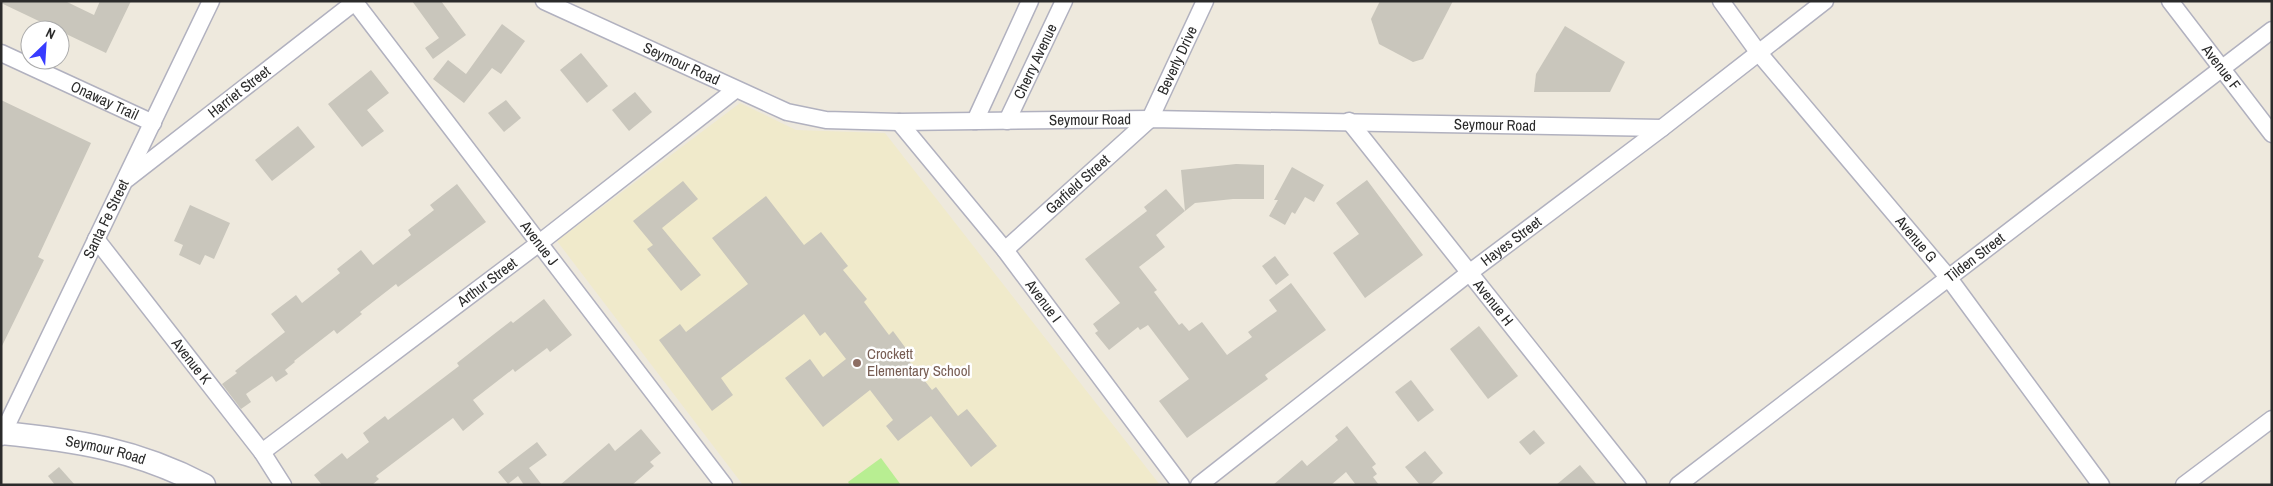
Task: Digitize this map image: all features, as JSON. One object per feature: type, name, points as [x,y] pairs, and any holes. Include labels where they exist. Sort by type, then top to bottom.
[{"type":"street","name":"Santa Fe Street","points":[[2,434],[211,1]]},
{"type":"street","name":"Harriet Street","points":[[123,182],[355,1]]},
{"type":"street","name":"Avenue J","points":[[355,1],[717,482]]},
{"type":"street","name":"Seymour Road","points":[[544,1],[735,90],[787,112],[826,120],[899,122],[1150,119],[1662,128]]},
{"type":"street","name":"Cherry Avenue","points":[[975,121],[1030,1]]},
{"type":"street","name":"Cherry Avenue","points":[[1007,121],[1064,1]]},
{"type":"street","name":"Beverly Drive","points":[[1150,119],[1205,1]]},
{"type":"street","name":"Avenue G","points":[[1721,1],[1758,52],[1948,277],[2101,485]]},
{"type":"street","name":"Hayes Street","points":[[1199,485],[1469,273],[1662,128],[1825,1]]},
{"type":"street","name":"Avenue F","points":[[2170,1],[2272,134]]},
{"type":"street","name":"Tilden Street","points":[[1678,485],[2272,30]]},
{"type":"street","name":"Onaway Trail","points":[[1,53],[153,124]]},
{"type":"street","name":"Arthur Street","points":[[262,452],[538,244],[735,90]]},
{"type":"street","name":"Garfield Street","points":[[1005,250],[1150,119]]},
{"type":"street","name":"Avenue H","points":[[1348,121],[1638,485]]},
{"type":"street","name":"Avenue I","points":[[899,122],[1005,250],[1181,485]]},
{"type":"street","name":"Avenue K","points":[[96,239],[262,452],[283,485]]},
{"type":"street","points":[[2184,485],[2272,419]]},
{"type":"street","name":"Seymour Road","points":[[2,434],[68,441],[118,450],[166,465],[204,485]]},
{"type":"shaded area","name":"Crockett Elementary School","points":[[740,103],[796,130],[885,133],[1160,485],[743,485],[557,241]]},
{"type":"green space","points":[[881,458],[901,485],[850,485],[848,482]]},
{"type":"building","points":[[1,1],[65,1],[94,15],[100,1],[131,1],[106,53],[70,36],[70,20],[37,20],[1,3]]},
{"type":"building","points":[[412,1],[441,1],[466,35],[433,59],[425,48],[439,38]]},
{"type":"building","points":[[1380,1],[1453,1],[1423,59],[1413,62],[1379,44],[1371,19]]},
{"type":"building","points":[[502,24],[525,41],[501,74],[492,68],[464,103],[433,79],[448,60],[466,74]]},
{"type":"building","points":[[1565,26],[1625,62],[1610,92],[1534,92],[1536,74]]},
{"type":"building","points":[[581,53],[608,86],[587,103],[560,70]]},
{"type":"building","points":[[371,70],[389,93],[367,110],[384,131],[362,147],[328,104]]},
{"type":"building","points":[[635,92],[652,112],[629,131],[612,110]]},
{"type":"building","points":[[1,100],[91,143],[38,257],[44,260],[1,348]]},
{"type":"building","points":[[506,100],[521,118],[504,132],[488,113]]},
{"type":"building","points":[[298,126],[315,147],[272,181],[255,160]]},
{"type":"building","points":[[1236,164],[1264,165],[1264,199],[1233,199],[1195,203],[1185,211],[1181,170]]},
{"type":"building","points":[[1292,167],[1324,185],[1314,202],[1305,197],[1295,214],[1292,212],[1285,225],[1269,216],[1278,200],[1274,200]]},
{"type":"building","points":[[1367,180],[1423,255],[1365,298],[1333,253],[1359,234],[1336,203]]},
{"type":"building","points":[[683,181],[698,199],[662,228],[701,275],[681,291],[647,249],[653,245],[633,221]]},
{"type":"building","points":[[457,184],[486,222],[398,287],[396,284],[360,312],[362,314],[337,334],[334,330],[294,361],[285,370],[288,374],[276,382],[272,376],[246,394],[251,402],[241,409],[222,384],[237,373],[235,371],[285,332],[271,314],[296,295],[302,303],[340,273],[337,269],[361,250],[373,265],[411,235],[408,230],[434,210],[430,205]]},
{"type":"building","points":[[1166,189],[1185,211],[1156,235],[1165,247],[1139,267],[1157,290],[1154,292],[1179,325],[1182,323],[1189,331],[1202,322],[1227,355],[1252,337],[1248,332],[1277,311],[1269,300],[1291,283],[1326,330],[1265,375],[1268,379],[1187,438],[1159,401],[1189,379],[1148,325],[1140,330],[1138,327],[1109,350],[1095,333],[1098,331],[1093,324],[1120,303],[1085,259],[1147,211],[1144,207]]},
{"type":"building","points":[[766,196],[804,245],[821,232],[848,266],[843,270],[867,299],[864,302],[889,335],[893,331],[910,354],[906,357],[932,390],[936,387],[958,416],[967,409],[997,446],[971,467],[931,416],[898,441],[886,426],[893,420],[870,390],[823,427],[785,378],[810,359],[823,377],[846,359],[825,332],[820,336],[804,314],[721,378],[733,395],[712,411],[659,340],[680,324],[686,332],[748,284],[712,238]]},
{"type":"building","points":[[190,205],[230,223],[214,259],[205,255],[200,265],[179,255],[183,245],[174,241]]},
{"type":"building","points":[[1275,256],[1289,275],[1276,285],[1262,266]]},
{"type":"building","points":[[544,299],[572,335],[550,352],[547,348],[515,372],[513,369],[473,400],[484,414],[463,431],[453,418],[376,476],[379,479],[372,485],[322,485],[314,475],[342,453],[347,459],[369,442],[363,433],[385,416],[388,420],[459,366],[457,363],[489,338],[511,321],[513,323]]},
{"type":"building","points":[[1479,326],[1518,376],[1488,399],[1450,349]]},
{"type":"building","points":[[1411,380],[1434,410],[1418,422],[1395,392]]},
{"type":"building","points":[[1347,426],[1376,464],[1372,467],[1377,474],[1373,477],[1379,485],[1356,485],[1346,472],[1331,485],[1273,485],[1302,460],[1307,466],[1338,440],[1335,436]]},
{"type":"building","points":[[641,429],[661,453],[650,462],[654,466],[632,485],[560,485],[609,443],[615,451]]},
{"type":"building","points":[[1534,430],[1545,443],[1530,455],[1519,442]]},
{"type":"building","points":[[537,442],[547,455],[529,468],[542,485],[524,485],[518,476],[508,484],[498,472]]},
{"type":"building","points":[[1425,451],[1443,473],[1430,485],[1420,485],[1405,467]]},
{"type":"building","points":[[1580,465],[1597,485],[1556,485]]},
{"type":"building","points":[[59,467],[75,485],[55,485],[48,476]]},
{"type":"place","name":"Crockett Elementary School","points":[[857,363]]}]
